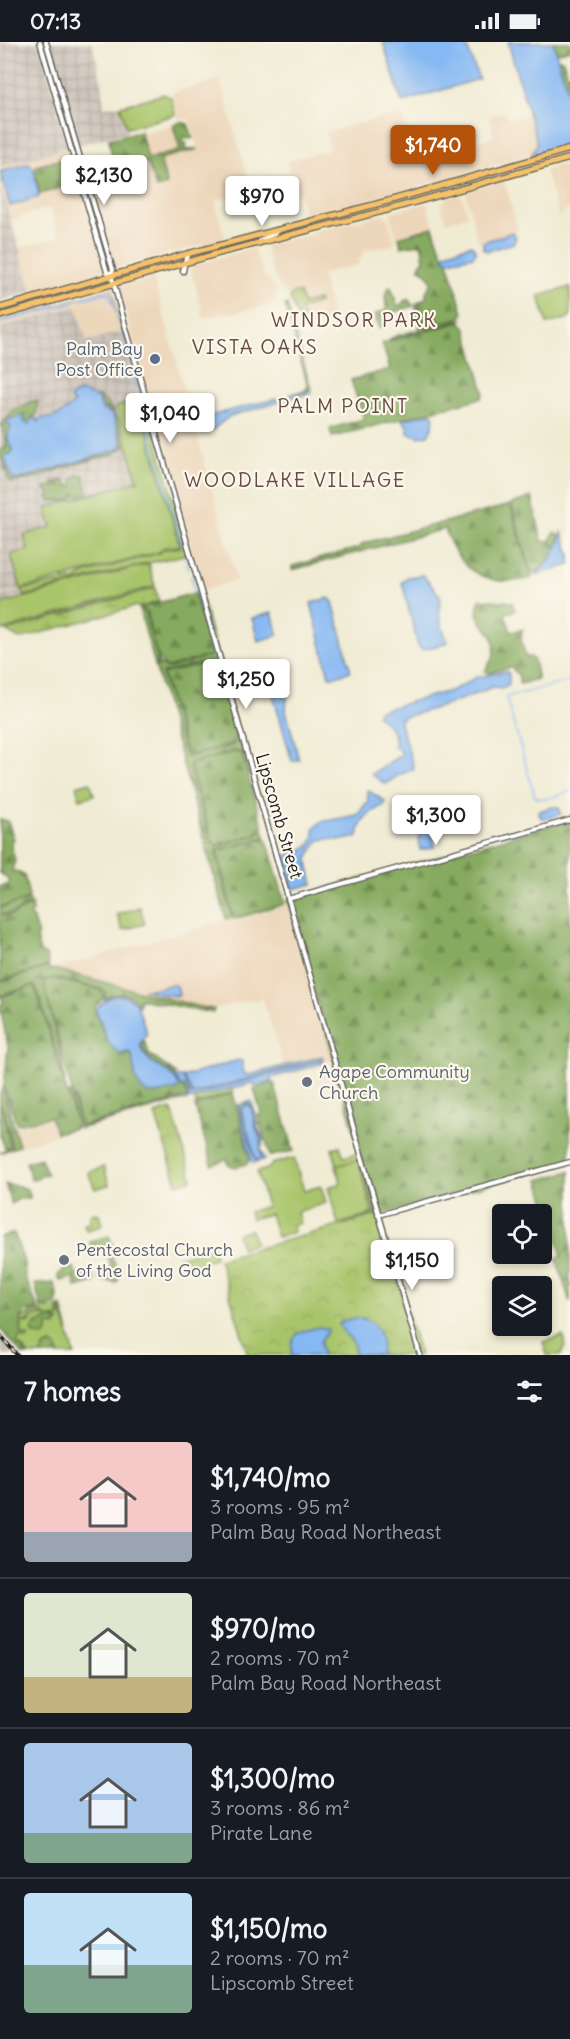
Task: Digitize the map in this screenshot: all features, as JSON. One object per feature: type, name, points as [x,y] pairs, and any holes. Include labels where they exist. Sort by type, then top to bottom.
[{"type":"main road","points":[[0,308],[111,275],[570,149]]},
{"type":"main road","points":[[0,316],[569,157]]},
{"type":"main road","points":[[510,175],[516,165]]},
{"type":"main road","points":[[385,210],[391,200]]},
{"type":"street","points":[[40,42],[107,272],[111,275],[113,270],[46,42]]},
{"type":"street","points":[[61,115],[67,114]]},
{"type":"street","points":[[255,244],[282,228]]},
{"type":"street","points":[[236,249],[244,245],[251,237]]},
{"type":"street","points":[[223,252],[227,244]]},
{"type":"street","points":[[183,271],[189,254]]},
{"type":"street","name":"Lipscomb Street","points":[[111,275],[378,1215],[420,1355]]},
{"type":"street","points":[[288,899],[570,820]]},
{"type":"street","points":[[378,1215],[570,1162]]},
{"type":"shaded area","points":[[0,42],[39,42],[69,147],[0,167]]},
{"type":"shaded area","points":[[47,42],[92,42],[102,83],[104,107],[118,105],[127,132],[77,145]]},
{"type":"shaded area","points":[[220,79],[251,190],[215,201],[225,239],[113,269],[86,170],[109,167],[109,164],[114,172],[148,162],[167,184],[160,159],[198,149],[189,119],[178,119],[172,93]]},
{"type":"shaded area","points":[[504,111],[508,119],[528,114],[537,143],[532,155],[305,218],[300,194],[296,195],[287,161],[329,150],[326,132],[402,113],[410,141],[448,130],[459,148],[494,136],[489,116]]},
{"type":"shaded area","points":[[173,125],[180,150],[148,159],[139,134]]},
{"type":"shaded area","points":[[74,146],[110,270],[108,271],[72,147]]},
{"type":"shaded area","points":[[69,147],[105,271],[32,292],[19,248],[59,237],[50,208],[10,220],[0,184],[0,167]],"holes":[[[66,158],[72,161],[75,169],[39,197],[10,206],[32,168]]]},
{"type":"shaded area","points":[[570,163],[570,209],[564,211],[552,170],[554,166]]},
{"type":"shaded area","points":[[551,168],[563,213],[559,216],[545,170]]},
{"type":"shaded area","points":[[504,180],[518,230],[478,243],[466,194],[469,190]]},
{"type":"shaded area","points":[[0,184],[32,292],[0,301]]},
{"type":"shaded area","points":[[456,195],[462,197],[468,216],[446,222],[441,204],[446,198]]},
{"type":"shaded area","points":[[427,203],[434,228],[397,239],[390,215],[392,211]]},
{"type":"shaded area","points":[[383,214],[388,218],[395,243],[364,251],[363,257],[358,259],[359,264],[321,274],[333,320],[302,329],[294,304],[275,280],[265,246]]},
{"type":"shaded area","points":[[253,248],[264,275],[277,290],[273,301],[270,305],[204,318],[191,266]]},
{"type":"shaded area","points":[[153,276],[237,580],[203,590],[119,289],[121,285]]},
{"type":"shaded area","points":[[113,287],[145,399],[140,401],[110,296],[106,293],[75,301],[74,305],[0,325],[0,319]]},
{"type":"shaded area","points":[[106,294],[109,296],[120,332],[87,341],[75,302]]},
{"type":"shaded area","points":[[76,306],[87,341],[120,332],[139,401],[116,408],[138,481],[47,508],[52,527],[24,535],[28,550],[11,555],[21,589],[0,595],[0,327]]},
{"type":"shaded area","points":[[22,590],[24,596],[0,603],[0,596]]},
{"type":"shaded area","points":[[284,898],[286,898],[333,1060],[324,1063],[325,1058],[321,1055],[281,1065],[282,1060],[263,999],[214,1009],[54,969],[232,918],[234,921],[283,907],[286,904]],"holes":[[[176,983],[180,994],[178,997],[160,995],[142,989],[142,987],[160,987]]]},
{"type":"shaded area","points":[[49,1118],[55,1136],[19,1146],[14,1127]]},
{"type":"shaded area","points":[[0,1336],[17,1355],[0,1355]]},
{"type":"green space","points":[[553,42],[570,42],[570,49],[557,53]]},
{"type":"green space","points":[[558,59],[563,60],[567,74],[570,73],[570,92],[567,91]]},
{"type":"green space","points":[[164,94],[171,97],[175,115],[127,128],[120,106]]},
{"type":"green space","points":[[181,122],[188,124],[193,138],[182,138],[182,141],[187,144],[184,149],[198,149],[160,159],[167,185],[156,188],[147,162],[114,172],[109,139],[140,131],[148,159],[180,150],[173,125]]},
{"type":"green space","points":[[69,158],[76,172],[77,183],[40,194],[34,169],[36,166]]},
{"type":"green space","points":[[433,227],[444,258],[448,261],[463,313],[458,318],[425,326],[417,303],[426,298],[426,292],[432,282],[426,272],[420,269],[420,264],[424,260],[422,246],[420,244],[401,247],[399,237]]},
{"type":"green space","points":[[389,287],[392,289],[397,305],[409,300],[413,306],[381,317],[383,327],[379,328],[374,315],[386,310],[385,296]]},
{"type":"green space","points":[[570,287],[570,318],[547,324],[539,296]]},
{"type":"green space","points":[[295,293],[300,293],[303,304],[318,300],[319,303],[301,309],[303,317],[307,318],[304,322],[299,321],[290,299]]},
{"type":"green space","points":[[287,304],[311,389],[294,395],[291,394],[304,390],[308,386],[285,305]]},
{"type":"green space","points":[[415,304],[424,327],[462,319],[388,340],[420,329]]},
{"type":"green space","points":[[461,322],[466,328],[484,392],[482,398],[332,437],[330,430],[332,428],[364,419],[351,380],[390,369],[382,343]]},
{"type":"green space","points":[[99,397],[108,403],[112,410],[119,425],[125,446],[114,454],[68,466],[40,477],[10,483],[0,450],[6,448],[2,424],[12,411],[38,401],[36,415],[29,424],[22,421],[24,416],[12,426],[13,450],[7,462],[12,478],[18,480],[111,452],[107,418],[115,418],[112,412],[104,409]]},
{"type":"green space","points":[[145,399],[189,554],[149,563],[150,568],[147,563],[24,596],[22,590],[77,578],[159,553],[165,549],[181,547],[140,401]]},
{"type":"green space","points":[[139,401],[180,546],[165,547],[159,552],[21,589],[11,555],[28,550],[24,535],[52,527],[46,508],[138,481],[116,407]]},
{"type":"green space","points":[[84,475],[88,494],[79,496],[75,494],[75,497],[67,501],[50,501],[49,491],[45,490],[45,487],[63,480],[69,486],[73,486],[73,478]]},
{"type":"green space","points":[[532,497],[542,541],[550,541],[554,532],[560,535],[557,547],[550,558],[542,568],[532,574],[511,504]]},
{"type":"green space","points":[[510,505],[532,578],[501,581],[477,574],[458,556],[445,529],[292,570],[292,566],[358,548],[364,543]]},
{"type":"green space","points":[[148,564],[155,586],[0,631],[0,604]]},
{"type":"green space","points":[[155,588],[159,601],[139,608],[137,606],[19,639],[6,631]]},
{"type":"green space","points":[[200,591],[250,777],[243,753],[234,751],[191,763],[189,768],[211,842],[217,846],[256,835],[259,830],[263,829],[266,838],[216,851],[232,918],[226,919],[139,608],[142,607],[147,613],[159,663],[167,669],[213,655],[195,592]],"holes":[[[211,661],[217,662],[239,738],[231,746],[191,756],[185,753],[162,673]]]},
{"type":"green space","points":[[194,593],[212,655],[167,668],[159,658],[151,634],[148,613],[143,610],[143,607]]},
{"type":"green space","points":[[480,599],[512,602],[515,611],[505,613],[511,632],[523,629],[521,639],[526,657],[534,660],[538,679],[521,684],[519,676],[511,667],[489,673],[485,671],[493,655],[494,644],[489,631],[478,615],[477,608]]},
{"type":"green space","points":[[216,663],[238,738],[234,739],[231,744],[191,755],[186,753],[163,674]]},
{"type":"green space","points":[[234,752],[242,754],[263,827],[258,829],[256,834],[216,845],[212,841],[191,764]]},
{"type":"green space","points":[[90,782],[94,795],[80,799],[76,786]]},
{"type":"green space","points":[[0,819],[8,821],[14,839],[11,845],[15,860],[12,872],[16,871],[24,875],[29,896],[27,900],[0,907],[0,886],[8,885],[8,878],[0,873]]},
{"type":"green space","points":[[570,820],[570,1162],[378,1215],[288,899]]},
{"type":"green space","points":[[262,839],[267,840],[285,903],[234,919],[217,851]]},
{"type":"green space","points":[[29,899],[30,904],[12,914],[0,914],[0,908]]},
{"type":"green space","points":[[32,905],[31,914],[38,935],[36,937],[40,953],[46,955],[49,966],[0,981],[0,916],[12,915]]},
{"type":"green space","points":[[140,907],[145,924],[122,930],[117,914]]},
{"type":"green space","points":[[48,967],[49,970],[54,969],[214,1009],[213,1013],[139,999],[139,1006],[133,998],[128,996],[119,994],[104,999],[105,993],[101,989],[55,978],[43,980],[65,1082],[34,985],[0,996],[0,982]]},
{"type":"green space","points":[[55,979],[101,990],[104,998],[95,1006],[104,1033],[118,1052],[132,1054],[135,1075],[157,1094],[183,1086],[188,1097],[81,1126],[43,981]]},
{"type":"green space","points":[[33,986],[77,1125],[76,1128],[56,1133],[50,1117],[17,1124],[4,1087],[8,1047],[0,1007],[3,1001],[1,997]]},
{"type":"green space","points":[[144,1040],[149,1054],[176,1074],[173,1076],[149,1059],[141,1044]]},
{"type":"green space","points":[[274,1083],[294,1151],[270,1156],[259,1121],[258,1116],[261,1113],[254,1089]]},
{"type":"green space","points":[[3,1087],[19,1146],[0,1153],[12,1147],[5,1113],[0,1105],[0,1094]]},
{"type":"green space","points":[[232,1088],[233,1092],[196,1104],[194,1098]]},
{"type":"green space","points":[[68,1093],[71,1093],[81,1127],[184,1100],[79,1129]]},
{"type":"green space","points":[[233,1093],[250,1159],[247,1164],[236,1167],[228,1165],[227,1159],[212,1165],[195,1106]]},
{"type":"green space","points":[[0,1107],[4,1114],[10,1146],[5,1148],[0,1135]]},
{"type":"green space","points":[[170,1109],[192,1178],[192,1180],[177,1184],[155,1114]]},
{"type":"green space","points":[[340,1146],[344,1157],[359,1153],[377,1214],[367,1217],[374,1212],[359,1160],[337,1165],[332,1148]]},
{"type":"green space","points":[[41,1158],[47,1174],[31,1180],[26,1162]]},
{"type":"green space","points":[[294,1158],[304,1191],[321,1186],[326,1203],[297,1212],[300,1223],[292,1225],[294,1232],[277,1237],[270,1214],[251,1219],[249,1212],[267,1206],[257,1172],[268,1169],[272,1164]]},
{"type":"green space","points":[[358,1160],[372,1212],[367,1216],[338,1224],[328,1187],[341,1183],[336,1166]]},
{"type":"green space","points":[[104,1167],[109,1185],[95,1189],[88,1172]]},
{"type":"green space","points":[[570,1171],[570,1302],[556,1258],[562,1256],[552,1223],[552,1204],[546,1204],[539,1180]]},
{"type":"green space","points":[[5,1184],[27,1189],[30,1198],[19,1199],[11,1204]]},
{"type":"green space","points":[[99,1214],[102,1226],[86,1230],[84,1224],[90,1222],[90,1215]]},
{"type":"green space","points":[[378,1215],[420,1355],[248,1355],[219,1259]]},
{"type":"green space","points":[[251,1230],[255,1244],[241,1248],[237,1234]]},
{"type":"green space","points":[[14,1233],[24,1262],[25,1276],[38,1309],[25,1312],[20,1318],[21,1333],[29,1337],[26,1339],[20,1337],[17,1343],[29,1355],[23,1355],[0,1329],[0,1237]]},
{"type":"green space","points":[[109,1236],[113,1246],[108,1249],[119,1278],[116,1283],[100,1280],[99,1277],[109,1273],[109,1260],[104,1247],[92,1250],[90,1241]]},
{"type":"green space","points":[[213,1247],[215,1258],[184,1267],[179,1257]]},
{"type":"green space","points":[[74,1267],[77,1276],[93,1273],[95,1282],[76,1287],[73,1278],[60,1281],[58,1275],[66,1268]]},
{"type":"green space","points":[[54,1283],[58,1298],[56,1304],[41,1308],[35,1284]]},
{"type":"green space","points":[[62,1306],[69,1332],[62,1308],[58,1309],[59,1316],[50,1317],[41,1313],[31,1316],[28,1322],[23,1321],[22,1318],[32,1312]]},
{"type":"green space","points":[[61,1309],[75,1355],[60,1355],[56,1346],[43,1349],[42,1355],[29,1355],[17,1343],[22,1322],[29,1323],[32,1318],[41,1315],[49,1319],[36,1324],[54,1325],[57,1320],[52,1319],[61,1317],[59,1310]]},
{"type":"green space","points":[[50,1319],[60,1321],[56,1326],[48,1325],[48,1332],[44,1336],[34,1335],[32,1330],[36,1324]]},
{"type":"green space","points":[[563,1336],[565,1346],[561,1355],[547,1355],[543,1342]]},
{"type":"green space","points":[[51,1344],[56,1346],[60,1355],[40,1355],[45,1346]]},
{"type":"water","points":[[383,42],[465,42],[479,79],[402,102]]},
{"type":"water","points":[[508,42],[553,42],[570,100],[570,145],[532,155],[537,143]]},
{"type":"water","points":[[29,163],[34,169],[39,197],[10,206],[0,172]]},
{"type":"water","points":[[513,232],[516,237],[514,243],[488,251],[483,249],[483,242]]},
{"type":"water","points":[[470,245],[476,252],[473,256],[448,261],[444,258],[445,253]]},
{"type":"water","points":[[309,391],[312,393],[230,416],[208,432],[200,420],[230,410]]},
{"type":"water","points":[[82,392],[95,398],[102,410],[112,414],[122,444],[119,449],[17,480],[12,478],[5,459],[5,455],[11,454],[13,450],[8,439],[11,426],[5,421],[25,415],[23,421],[29,424],[32,418],[37,419],[38,422],[42,418],[55,417],[74,403],[70,399],[74,394]]},
{"type":"water","points":[[431,413],[434,421],[428,435],[418,437],[416,434],[408,433],[408,427],[402,420]]},
{"type":"water","points":[[562,532],[570,554],[570,565],[536,575],[553,555]]},
{"type":"water","points":[[423,575],[441,597],[440,619],[448,641],[422,650],[418,646],[402,582],[407,577]]},
{"type":"water","points":[[329,598],[333,602],[351,671],[333,677],[329,676],[311,603]]},
{"type":"water","points":[[272,613],[278,635],[258,641],[252,618]]},
{"type":"water","points":[[507,671],[509,684],[503,688],[493,687],[447,705],[401,718],[400,723],[414,769],[385,784],[371,774],[401,755],[401,752],[394,746],[393,732],[377,715],[378,711],[453,690],[477,677]]},
{"type":"water","points":[[289,673],[286,711],[299,760],[292,761],[268,677]]},
{"type":"water","points":[[367,790],[385,801],[384,805],[366,816],[358,836],[346,840],[319,840],[308,860],[313,884],[293,889],[284,857],[310,845],[313,841],[314,828],[321,822],[357,815],[368,801]]},
{"type":"water","points":[[559,807],[561,814],[545,819],[540,817],[539,811]]},
{"type":"water","points":[[426,808],[435,847],[420,850],[418,809]]},
{"type":"water","points":[[172,984],[177,986],[179,994],[177,996],[143,989],[160,988]]},
{"type":"water","points":[[116,995],[125,996],[136,1002],[147,1033],[140,1044],[143,1052],[147,1058],[176,1080],[178,1089],[156,1094],[142,1090],[136,1079],[132,1054],[129,1052],[119,1054],[108,1042],[96,1009],[107,999]]},
{"type":"water","points":[[322,1056],[323,1058],[193,1094],[183,1077],[238,1060],[242,1061],[244,1073],[248,1075]]},
{"type":"water","points":[[323,1060],[324,1063],[271,1078],[271,1082],[255,1086],[253,1083],[184,1101],[190,1096],[175,1077],[182,1077],[193,1095]]},
{"type":"water","points":[[252,1101],[258,1128],[264,1140],[261,1149],[262,1141],[256,1125],[252,1105],[241,1107],[241,1111],[254,1157],[258,1161],[261,1160],[261,1150],[265,1159],[253,1163],[238,1105]]},
{"type":"water","points":[[244,1106],[251,1106],[261,1143],[261,1159],[258,1160],[255,1157],[242,1111]]},
{"type":"water","points":[[355,1318],[368,1321],[377,1329],[381,1341],[381,1355],[355,1355],[351,1340],[339,1324]]},
{"type":"water","points":[[319,1327],[328,1329],[320,1342],[323,1355],[292,1355],[292,1342],[297,1334]]},
{"type":"waterway","points":[[82,299],[105,293],[109,294],[114,307]]},
{"type":"waterway","points":[[39,311],[75,301]]},
{"type":"waterway","points":[[0,322],[31,313]]},
{"type":"waterway","points":[[117,318],[121,326]]},
{"type":"waterway","points":[[122,331],[131,363]]},
{"type":"waterway","points":[[132,369],[182,546]]},
{"type":"waterway","points":[[184,553],[189,569]]},
{"type":"waterway","points":[[191,576],[214,653]]},
{"type":"waterway","points":[[570,681],[506,697],[535,797],[548,798],[570,791]]},
{"type":"railway","points":[[0,1335],[17,1355]]},
{"type":"place","name":"Palm Bay Post Office","points":[[155,359]]},
{"type":"place","name":"Agape Community Church","points":[[307,1082]]},
{"type":"place","name":"Pentecostal Church of the Living God","points":[[64,1260]]},
{"type":"district","name":"WINDSOR PARK","points":[[354,320]]},
{"type":"district","name":"VISTA OAKS","points":[[255,347]]},
{"type":"district","name":"PALM POINT","points":[[343,406]]},
{"type":"district","name":"WOODLAKE VILLAGE","points":[[295,480]]}]
